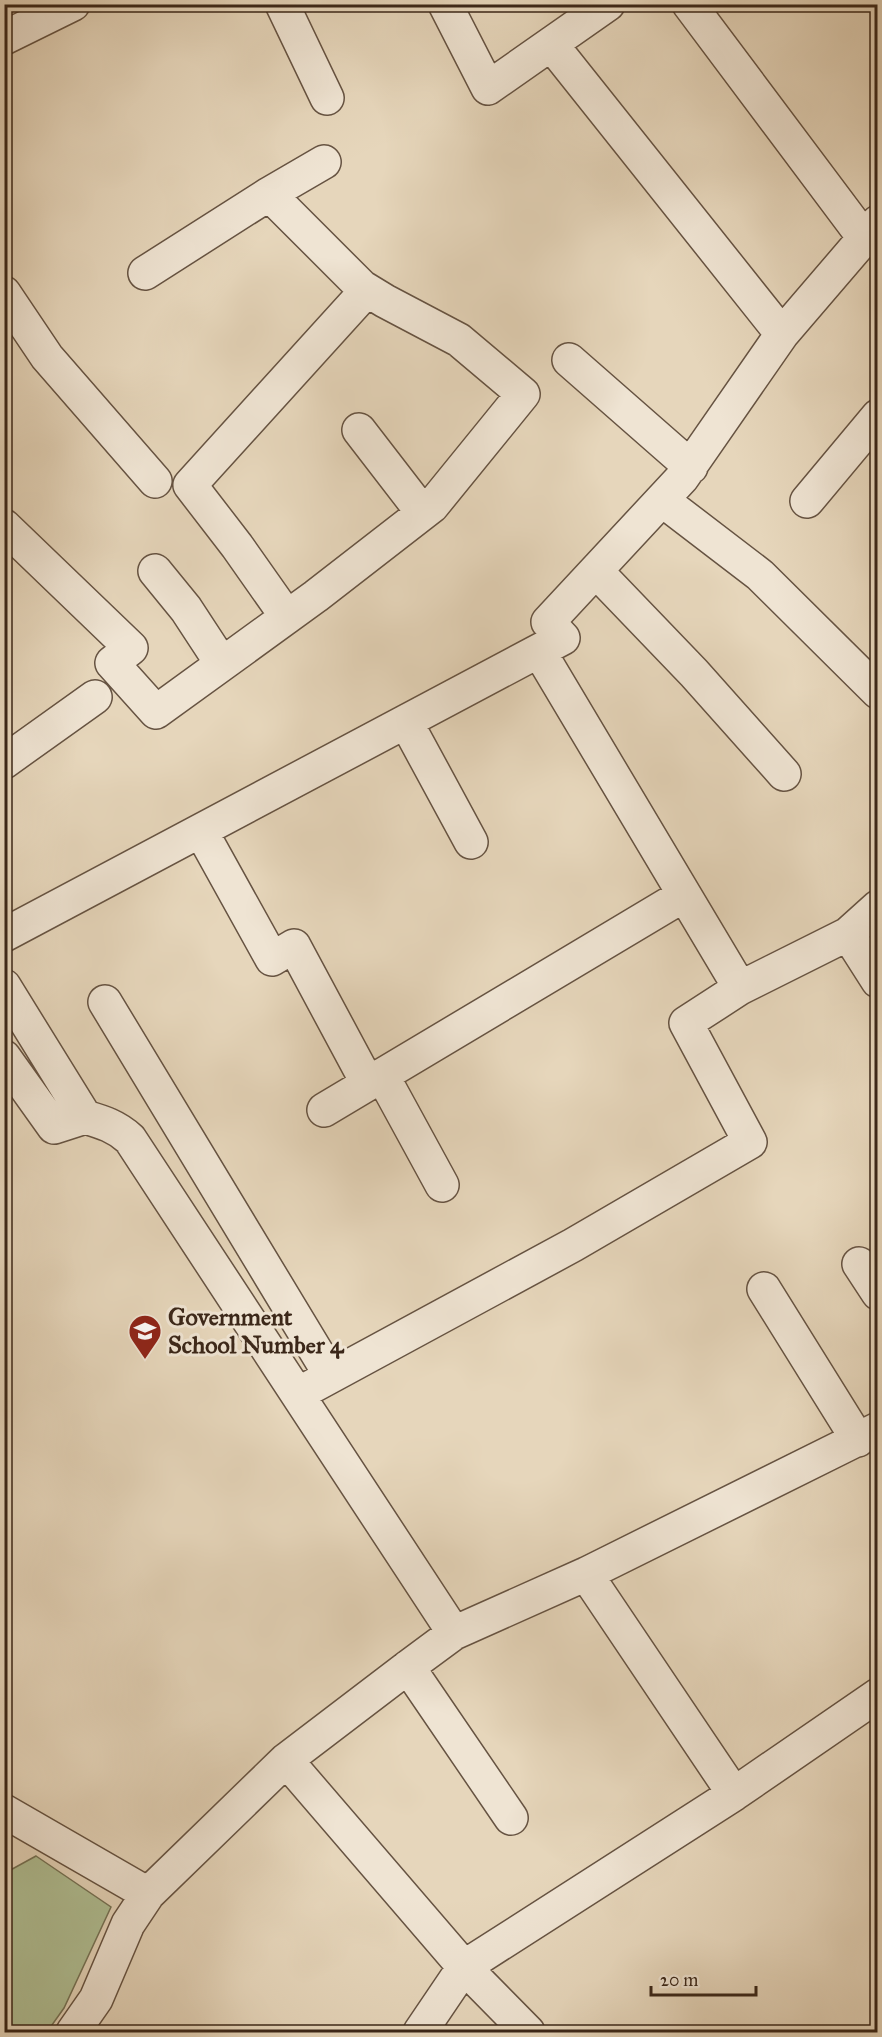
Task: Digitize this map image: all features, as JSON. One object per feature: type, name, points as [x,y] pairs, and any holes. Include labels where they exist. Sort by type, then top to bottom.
[{"type":"street","points":[[4,38],[73,4]]},
{"type":"street","points":[[282,4],[327,98]]},
{"type":"street","points":[[445,4],[488,88],[608,4]]},
{"type":"street","points":[[4,935],[563,638],[548,622],[691,467],[782,334],[871,230],[689,4]]},
{"type":"street","points":[[551,44],[782,334]]},
{"type":"street","points":[[145,273],[324,162]]},
{"type":"street","points":[[4,526],[131,648],[112,663],[156,712],[432,506],[523,394],[459,340],[367,290],[269,194]]},
{"type":"street","points":[[287,616],[190,485],[367,290]]},
{"type":"street","points":[[4,292],[47,357],[155,481]]},
{"type":"street","points":[[569,360],[691,467]]},
{"type":"street","points":[[807,501],[878,416]]},
{"type":"street","points":[[359,430],[423,513]]},
{"type":"street","points":[[662,500],[760,575],[878,692]]},
{"type":"street","points":[[155,571],[186,609],[222,664]]},
{"type":"street","points":[[597,571],[694,673],[784,774]]},
{"type":"street","points":[[539,651],[740,987]]},
{"type":"street","points":[[4,762],[95,697]]},
{"type":"street","points":[[406,722],[471,842]]},
{"type":"street","points":[[201,831],[272,959],[294,946],[442,1185]]},
{"type":"street","points":[[324,1110],[684,895]]},
{"type":"street","points":[[298,1394],[573,1245],[750,1142],[686,1023],[740,987],[848,934],[878,907]]},
{"type":"street","points":[[848,934],[878,981]]},
{"type":"street","points":[[4,986],[85,1117]]},
{"type":"street","points":[[105,1002],[331,1376]]},
{"type":"street","points":[[4,1057],[54,1126],[85,1117],[108,1124],[120,1130],[130,1139],[454,1633]]},
{"type":"street","points":[[859,1264],[878,1293]]},
{"type":"street","points":[[73,2032],[96,1999],[128,1924],[148,1894],[286,1760],[408,1667],[454,1633],[586,1574],[868,1435],[764,1289]]},
{"type":"street","points":[[586,1574],[734,1794]]},
{"type":"street","points":[[408,1667],[511,1818]]},
{"type":"street","points":[[420,2032],[464,1967],[734,1794],[878,1695]]},
{"type":"street","points":[[286,1760],[464,1967],[528,2032]]},
{"type":"street","points":[[4,1811],[148,1894]]},
{"type":"green space","points":[[36,1856],[111,1907],[64,2008],[47,2032],[5,2032],[5,1873]]},
{"type":"place","name":"Government School Number 4","points":[[145,1360]]}]
